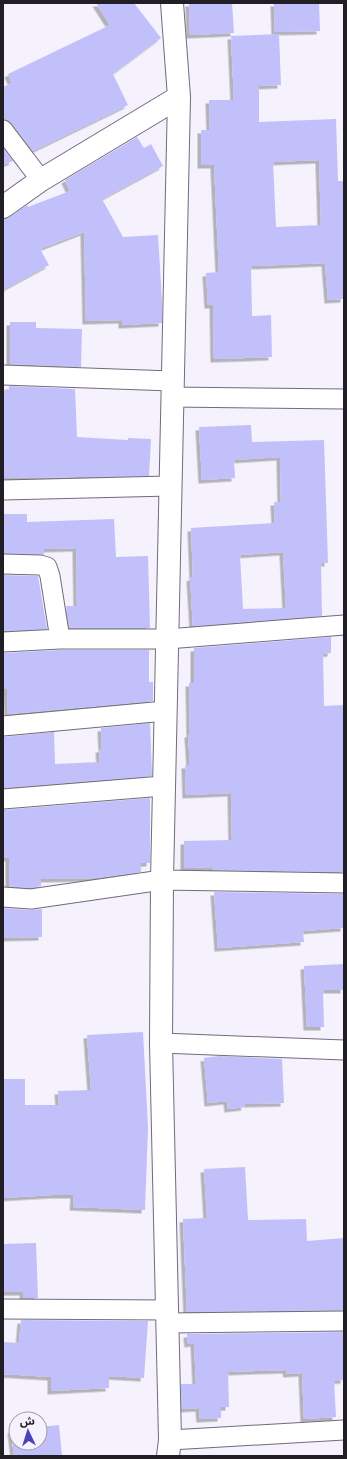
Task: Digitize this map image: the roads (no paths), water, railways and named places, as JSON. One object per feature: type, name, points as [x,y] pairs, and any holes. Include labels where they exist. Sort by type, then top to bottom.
[{"type":"street","points":[[172,3],[179,97],[165,711],[161,1043],[168,1317],[169,1448],[344,1430]]},
{"type":"street","points":[[3,207],[42,180],[179,97]]},
{"type":"street","points":[[3,130],[42,180]]},
{"type":"street","points":[[3,375],[172,389],[344,399]]},
{"type":"street","points":[[3,490],[170,486]]},
{"type":"street","points":[[3,564],[40,565],[47,567],[50,576],[60,639]]},
{"type":"street","points":[[3,642],[60,639],[167,639],[344,625]]},
{"type":"street","points":[[3,726],[165,711]]},
{"type":"street","points":[[3,799],[164,786]]},
{"type":"street","points":[[3,897],[31,900],[162,880],[344,883]]},
{"type":"street","points":[[161,1043],[344,1050]]},
{"type":"street","points":[[3,1309],[168,1317],[344,1321]]}]
